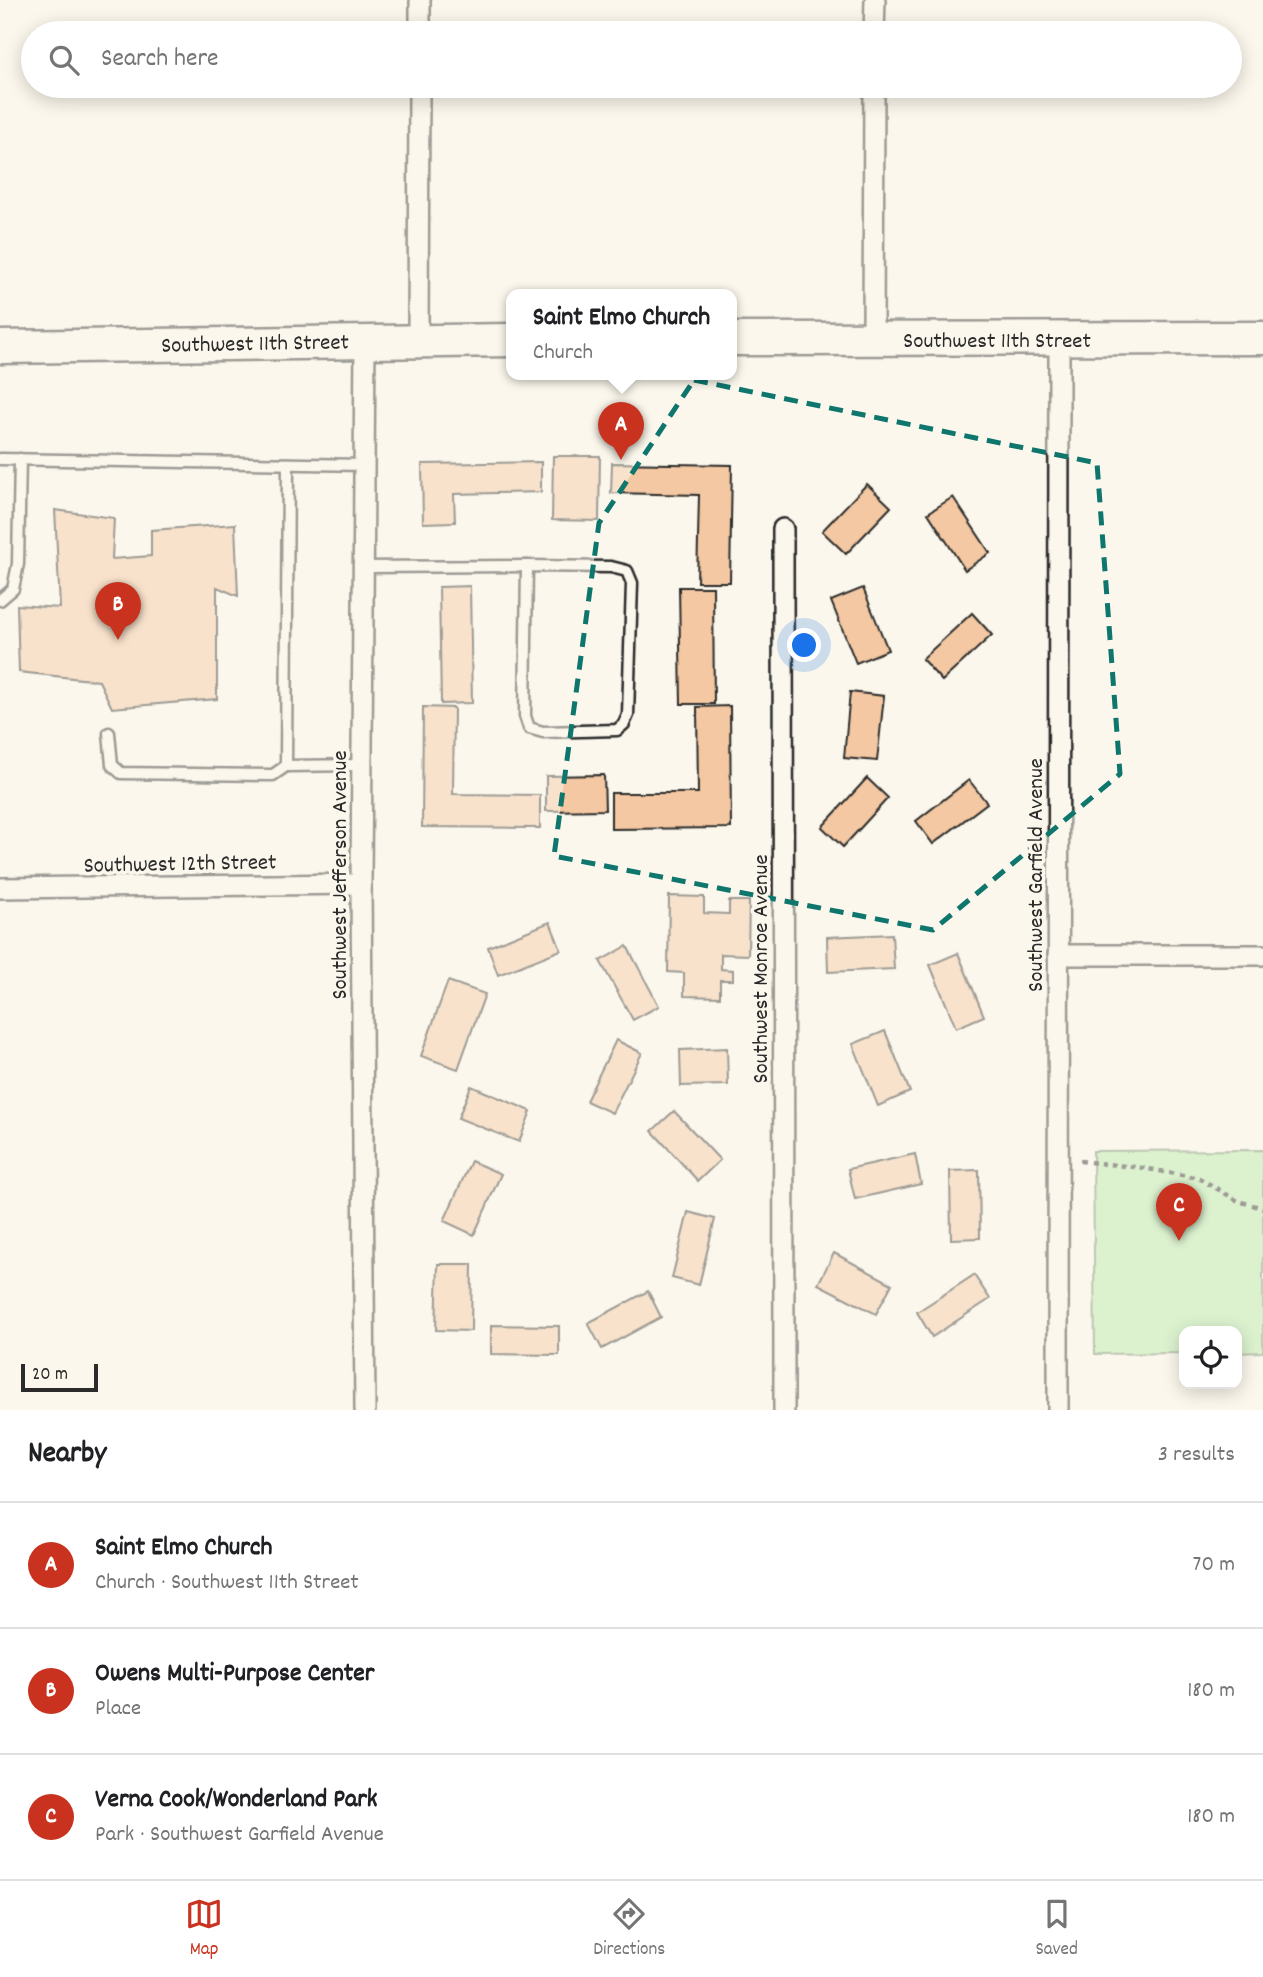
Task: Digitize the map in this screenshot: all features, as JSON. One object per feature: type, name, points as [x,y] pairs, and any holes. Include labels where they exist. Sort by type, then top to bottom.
[{"type":"main road","name":"Southwest 11th Street","points":[[737,339],[1263,338]]},
{"type":"main road","name":"Southwest 11th Street","points":[[0,347],[506,340]]},
{"type":"street","points":[[420,0],[420,21]]},
{"type":"street","points":[[874,21],[875,0]]},
{"type":"street","points":[[418,340],[419,98]]},
{"type":"street","points":[[873,338],[874,98]]},
{"type":"street","name":"Southwest Garfield Avenue","points":[[1058,1410],[1059,339]]},
{"type":"street","name":"Southwest Jefferson Avenue","points":[[365,340],[361,884],[365,1410]]},
{"type":"street","name":"Southwest Monroe Avenue","points":[[783,528],[784,1410]]},
{"type":"street","name":"Southwest 12th Street","points":[[0,888],[361,884]]},
{"type":"street","points":[[1058,955],[1263,955]]},
{"type":"lane","points":[[0,459],[365,465]]},
{"type":"lane","points":[[0,600],[13,589],[18,564],[20,459]]},
{"type":"lane","points":[[286,766],[288,464]]},
{"type":"lane","points":[[365,566],[527,566],[611,567],[627,572],[632,583],[628,715],[617,730],[543,732],[529,728],[525,716],[527,566]]},
{"type":"lane","points":[[109,733],[112,765],[121,774],[273,775],[286,766],[363,765]]},
{"type":"path","points":[[1058,1159],[1143,1168],[1199,1178],[1238,1201],[1263,1208]]},
{"type":"highlighted area","points":[[694,380],[1097,463],[1120,774],[933,930],[554,856],[599,523]]},
{"type":"green space","points":[[1263,1150],[1263,1352],[1242,1353],[1242,1326],[1179,1326],[1179,1353],[1095,1354],[1093,1151]]},
{"type":"building","points":[[553,456],[600,456],[599,521],[552,520]]},
{"type":"building","points":[[541,462],[541,492],[454,494],[455,522],[423,523],[422,464]]},
{"type":"building","points":[[612,463],[732,465],[730,582],[697,582],[699,495],[611,493]]},
{"type":"building","points":[[867,484],[891,507],[846,554],[822,531]]},
{"type":"building","points":[[953,497],[990,553],[965,570],[928,513]]},
{"type":"building","points":[[55,510],[114,518],[112,559],[151,556],[151,530],[235,524],[238,596],[217,587],[217,699],[112,708],[99,681],[19,672],[17,605],[60,608]]},
{"type":"building","points":[[470,586],[472,703],[441,704],[439,587]]},
{"type":"building","points":[[679,587],[713,587],[714,704],[681,704]]},
{"type":"building","points":[[863,588],[888,650],[856,663],[831,601]]},
{"type":"building","points":[[972,613],[992,635],[942,681],[922,659]]},
{"type":"building","points":[[850,692],[884,696],[877,761],[844,758]]},
{"type":"building","points":[[730,706],[731,828],[611,829],[611,793],[698,793],[697,707]]},
{"type":"building","points":[[423,707],[454,708],[453,794],[540,795],[540,828],[422,827]]},
{"type":"building","points":[[604,775],[605,810],[546,811],[546,776]]},
{"type":"building","points":[[867,778],[888,798],[843,847],[822,827]]},
{"type":"building","points":[[969,780],[987,803],[933,844],[916,821]]},
{"type":"building","points":[[669,896],[704,897],[704,913],[729,914],[729,901],[749,901],[748,955],[721,954],[721,969],[733,970],[733,980],[720,980],[720,997],[684,996],[684,973],[668,972]]},
{"type":"building","points":[[550,922],[561,950],[498,975],[488,947]]},
{"type":"building","points":[[892,934],[894,969],[828,972],[827,937]]},
{"type":"building","points":[[627,946],[659,1006],[633,1020],[600,961]]},
{"type":"building","points":[[958,953],[984,1016],[956,1028],[930,965]]},
{"type":"building","points":[[448,981],[485,994],[458,1069],[421,1056]]},
{"type":"building","points":[[885,1031],[910,1092],[878,1106],[853,1044]]},
{"type":"building","points":[[616,1040],[642,1053],[612,1113],[586,1101]]},
{"type":"building","points":[[727,1048],[728,1085],[681,1086],[680,1050]]},
{"type":"building","points":[[471,1086],[531,1111],[519,1142],[458,1118]]},
{"type":"building","points":[[674,1111],[720,1160],[698,1181],[652,1131]]},
{"type":"building","points":[[915,1154],[921,1184],[855,1199],[848,1169]]},
{"type":"building","points":[[471,1161],[501,1174],[474,1235],[444,1221]]},
{"type":"building","points":[[979,1170],[980,1238],[951,1239],[950,1171]]},
{"type":"building","points":[[688,1212],[715,1219],[699,1285],[672,1278]]},
{"type":"building","points":[[834,1253],[892,1284],[876,1314],[818,1284]]},
{"type":"building","points":[[438,1264],[472,1264],[471,1331],[436,1330]]},
{"type":"building","points":[[974,1275],[990,1299],[932,1337],[917,1312]]},
{"type":"building","points":[[648,1291],[661,1317],[602,1349],[588,1323]]},
{"type":"building","points":[[491,1325],[559,1326],[559,1355],[491,1354]]},
{"type":"place","name":"Saint Elmo Church","points":[[621,460]]},
{"type":"place","name":"Owens Multi-Purpose Center","points":[[118,640]]},
{"type":"place","name":"Verna Cook/Wonderland Park","points":[[1179,1241]]}]
